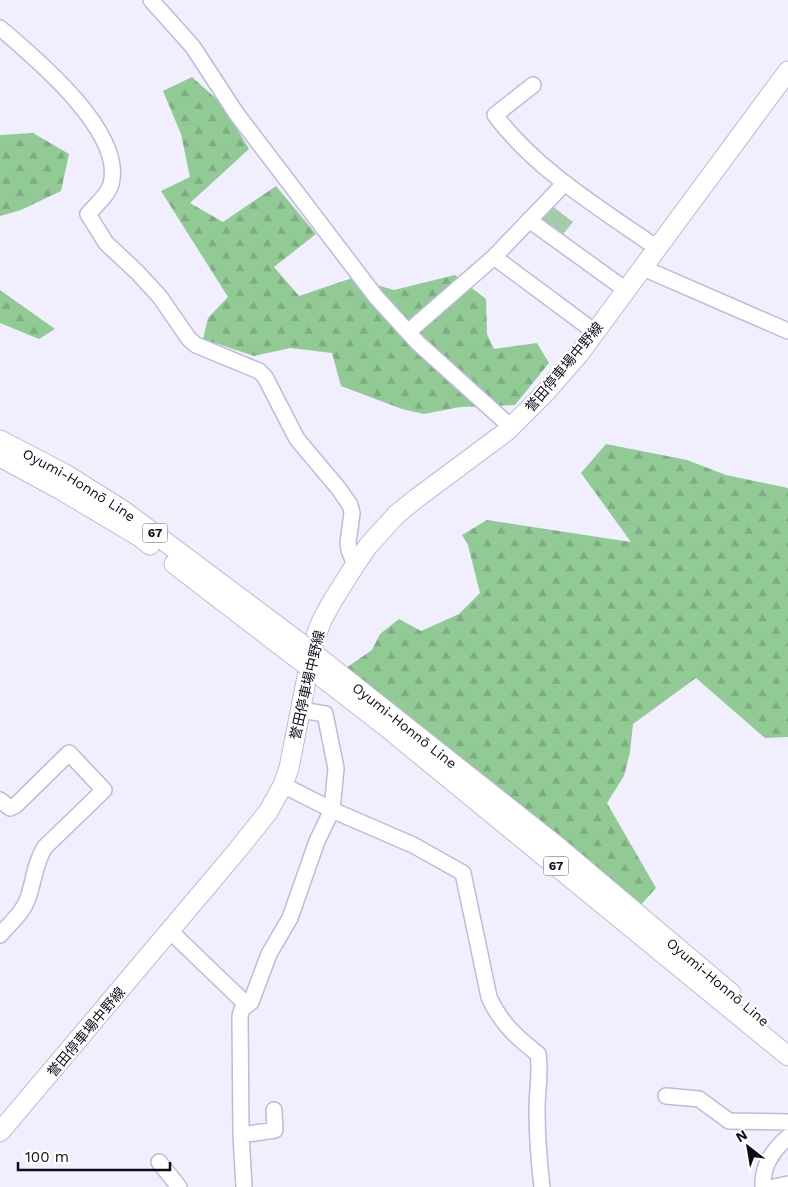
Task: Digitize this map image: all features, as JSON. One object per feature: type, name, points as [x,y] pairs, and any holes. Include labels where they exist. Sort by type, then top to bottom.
[{"type":"main road","name":"誉田停車場中野線","points":[[0,1132],[268,812],[283,785],[289,768],[302,710],[314,641],[322,620],[333,600],[368,546],[398,514],[511,427],[544,394],[579,354],[788,71]]},
{"type":"main road","name":"Oyumi-Honnō Line","points":[[0,440],[67,475],[124,511],[296,649],[558,846],[788,1041]]},
{"type":"main road","name":"Oyumi-Honnō Line","points":[[0,457],[61,490],[140,538],[296,649]]},
{"type":"main road","name":"Oyumi-Honnō Line","points":[[325,671],[385,726],[788,1056]]},
{"type":"street","points":[[151,0],[192,47],[236,114],[376,297],[418,343],[511,427]]},
{"type":"street","points":[[0,28],[50,70],[104,139],[111,168],[110,185],[107,192],[88,214],[106,243],[160,297],[189,339],[196,345],[258,371],[265,377],[297,439],[350,505],[352,513],[348,550],[355,565]]},
{"type":"street","points":[[533,85],[495,115],[510,136],[565,183],[657,248]]},
{"type":"street","points":[[408,332],[494,257],[565,183]]},
{"type":"street","points":[[530,220],[626,290]]},
{"type":"street","points":[[494,257],[595,332]]},
{"type":"street","points":[[642,268],[788,331]]},
{"type":"street","points":[[244,1187],[241,1135],[240,1016],[242,1009],[251,1002],[269,954],[290,918],[316,841],[332,810],[336,768],[325,714],[302,710]]},
{"type":"street","points":[[0,800],[10,808],[16,805],[69,753],[104,790],[45,847],[39,856],[28,898],[23,909],[0,935]]},
{"type":"street","points":[[283,785],[332,810],[413,845],[463,873],[489,997],[495,1011],[506,1026],[538,1054],[537,1108],[542,1187]]},
{"type":"street","points":[[170,931],[247,1005]]},
{"type":"street","points":[[666,1096],[698,1095],[729,1121],[788,1122]]},
{"type":"street","points":[[241,1135],[275,1130],[274,1110]]},
{"type":"street","points":[[763,1187],[764,1167],[779,1145],[788,1137]]},
{"type":"street","points":[[158,1162],[179,1187]]},
{"type":"street","points":[[774,1187],[788,1184]]},
{"type":"green space","points":[[192,77],[222,104],[249,149],[190,203],[223,222],[276,186],[316,234],[274,267],[299,296],[352,278],[394,290],[455,275],[486,299],[487,334],[494,349],[537,343],[549,363],[515,405],[460,407],[424,414],[402,409],[341,386],[332,353],[290,348],[254,356],[203,339],[208,318],[228,297],[161,191],[190,177],[181,134],[163,91]]},
{"type":"green space","points":[[33,133],[69,154],[61,191],[21,210],[0,216],[0,135]]},
{"type":"green space","points":[[552,206],[573,222],[559,239],[536,222]]},
{"type":"green space","points":[[0,290],[55,329],[39,339],[0,323]]},
{"type":"green space","points":[[606,444],[687,460],[726,475],[788,488],[788,737],[765,738],[696,678],[633,724],[630,752],[624,776],[607,803],[656,888],[639,907],[585,857],[417,728],[336,675],[372,650],[380,634],[399,619],[421,631],[459,614],[480,593],[468,545],[462,535],[487,520],[631,542],[581,473]]}]
